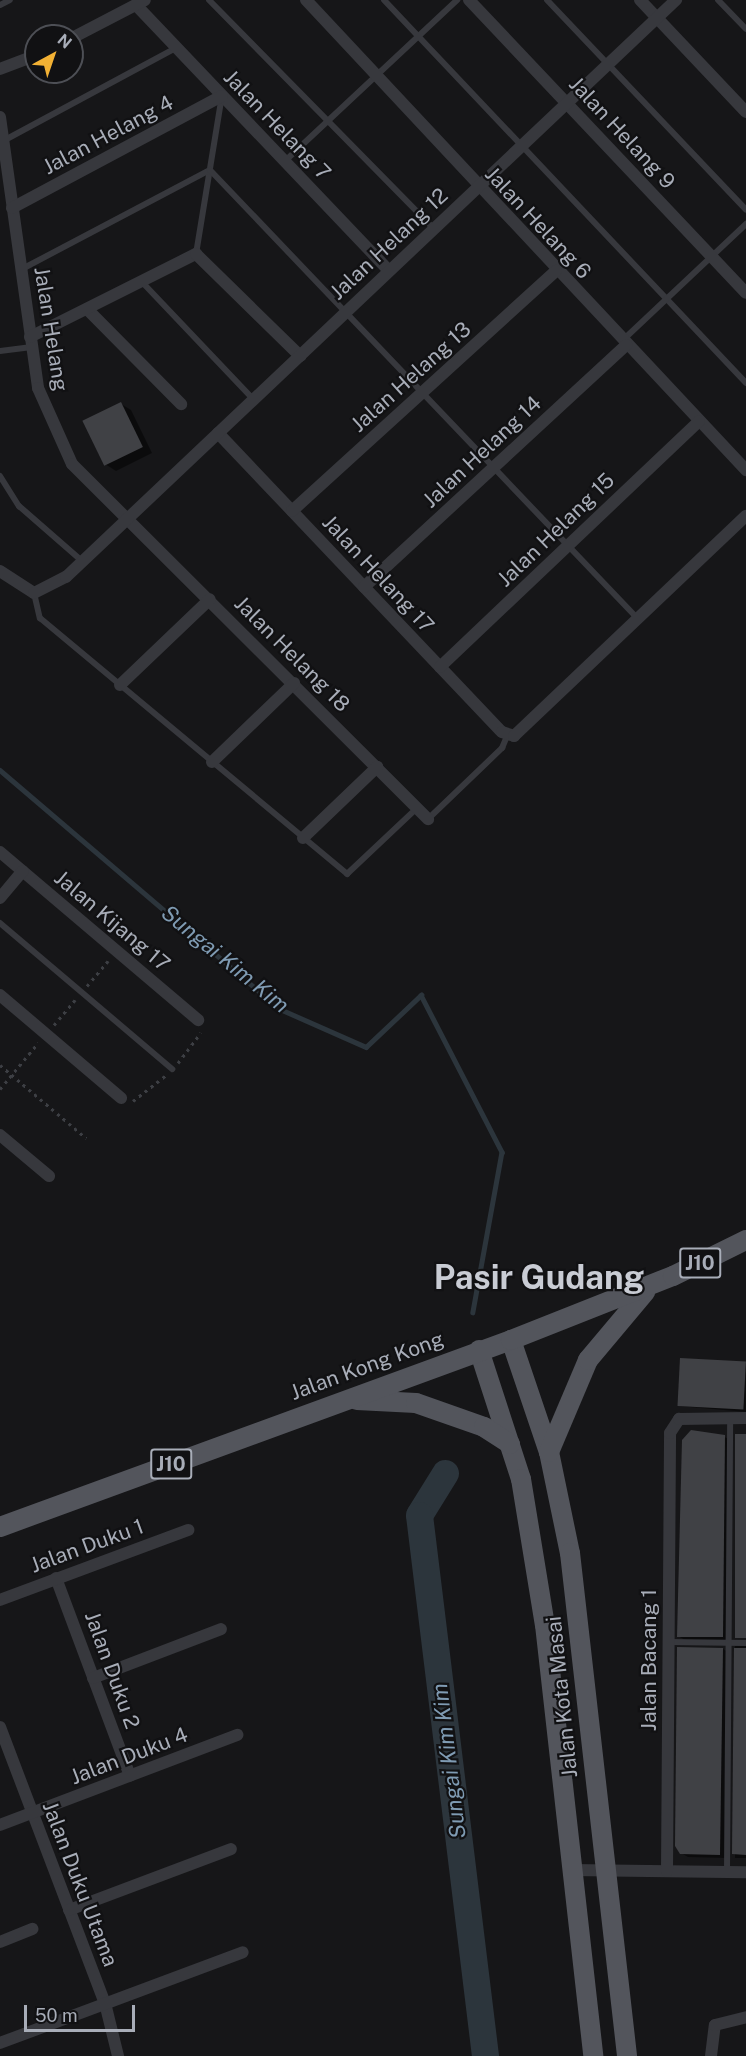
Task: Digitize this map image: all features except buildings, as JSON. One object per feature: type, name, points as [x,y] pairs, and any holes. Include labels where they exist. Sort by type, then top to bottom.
[{"type":"main road","name":"Jalan Kong Kong","points":[[0,1527],[511,1340],[653,1284],[746,1240]]},
{"type":"main road","points":[[549,1452],[588,1359],[621,1315],[653,1284]]},
{"type":"main road","name":"Jalan Kota Masai","points":[[511,1340],[549,1452],[570,1553],[627,2056]]},
{"type":"main road","name":"Jalan Kota Masai","points":[[479,1350],[521,1479],[545,1625],[593,2056]]},
{"type":"main road","points":[[342,1400],[416,1403],[484,1427],[510,1444]]},
{"type":"street","name":"Jalan Helang 6","points":[[306,0],[478,188],[746,470]]},
{"type":"street","name":"Jalan Helang 9","points":[[469,0],[746,293]]},
{"type":"street","points":[[640,0],[746,112]]},
{"type":"street","name":"Jalan Helang 12","points":[[34,593],[49,589],[82,561],[676,0]]},
{"type":"street","points":[[84,32],[140,2]]},
{"type":"street","name":"Jalan Helang 7","points":[[140,2],[177,48],[389,271]]},
{"type":"street","points":[[0,69],[24,60]]},
{"type":"street","name":"Jalan Helang 4","points":[[12,208],[222,96]]},
{"type":"street","name":"Jalan Helang","points":[[0,117],[4,173],[12,208],[38,388],[54,433],[87,480],[129,517]]},
{"type":"street","points":[[31,342],[87,309],[196,254],[300,356]]},
{"type":"street","name":"Jalan Helang 13","points":[[292,511],[556,271]]},
{"type":"street","points":[[87,309],[181,404]]},
{"type":"street","name":"Jalan Helang 14","points":[[364,588],[624,343]]},
{"type":"street","name":"Jalan Helang 15","points":[[440,667],[699,420]]},
{"type":"street","name":"Jalan Helang 17","points":[[218,433],[440,667],[511,735]]},
{"type":"street","points":[[511,735],[639,620],[746,516]]},
{"type":"street","name":"Jalan Helang 18","points":[[129,517],[428,819]]},
{"type":"street","points":[[0,571],[34,593]]},
{"type":"street","points":[[120,685],[210,599]]},
{"type":"street","points":[[212,762],[294,683]]},
{"type":"street","points":[[303,838],[377,767]]},
{"type":"street","name":"Jalan Kijang 17","points":[[0,852],[198,1020]]},
{"type":"street","points":[[0,898],[23,871]]},
{"type":"street","points":[[0,995],[121,1098]]},
{"type":"street","points":[[0,1135],[49,1176]]},
{"type":"street","name":"Jalan Bacang 1","points":[[667,1872],[671,1427],[679,1419],[746,1418]]},
{"type":"street","name":"Jalan Duku 1","points":[[0,1600],[188,1530]]},
{"type":"street","name":"Jalan Duku 2","points":[[56,1578],[130,1776]]},
{"type":"street","points":[[93,1678],[221,1629]]},
{"type":"street","name":"Jalan Duku Utama","points":[[0,1727],[105,2003],[118,2056]]},
{"type":"street","name":"Jalan Duku 4","points":[[0,1825],[237,1735]]},
{"type":"street","points":[[69,1910],[231,1849]]},
{"type":"street","points":[[571,1870],[746,1872]]},
{"type":"street","points":[[0,1942],[32,1929]]},
{"type":"street","points":[[0,2043],[243,1952]]},
{"type":"street","points":[[711,2052],[715,2025],[746,2018]]},
{"type":"lane","points":[[0,5],[10,0]]},
{"type":"lane","points":[[209,0],[434,229]]},
{"type":"lane","points":[[384,0],[524,144],[746,383]]},
{"type":"lane","points":[[285,162],[457,0]]},
{"type":"lane","points":[[547,0],[746,210]]},
{"type":"lane","points":[[718,0],[746,29]]},
{"type":"lane","points":[[3,141],[177,48]]},
{"type":"lane","points":[[196,254],[222,96]]},
{"type":"lane","points":[[21,269],[210,170]]},
{"type":"lane","points":[[210,170],[639,620]]},
{"type":"lane","points":[[624,343],[666,299],[746,224]]},
{"type":"lane","points":[[141,282],[254,400]]},
{"type":"lane","points":[[0,351],[31,342]]},
{"type":"lane","points":[[0,476],[19,506],[82,561]]},
{"type":"lane","points":[[34,593],[40,618],[347,874],[417,808]]},
{"type":"lane","points":[[428,819],[502,748],[511,735]]},
{"type":"lane","points":[[0,922],[172,1069]]},
{"type":"lane","points":[[727,1872],[730,1418]]},
{"type":"lane","points":[[669,1642],[746,1643]]},
{"type":"path","points":[[0,1089],[117,951]]},
{"type":"path","points":[[0,1065],[86,1138]]},
{"type":"waterway","name":"Sungai Kim Kim","points":[[0,770],[280,1009],[366,1047],[421,995],[502,1152],[473,1312]]},
{"type":"waterway","name":"Sungai Kim Kim","points":[[445,1473],[419,1515],[485,2056]]},
{"type":"district","name":"Pasir Gudang","points":[[539,1278]]}]
